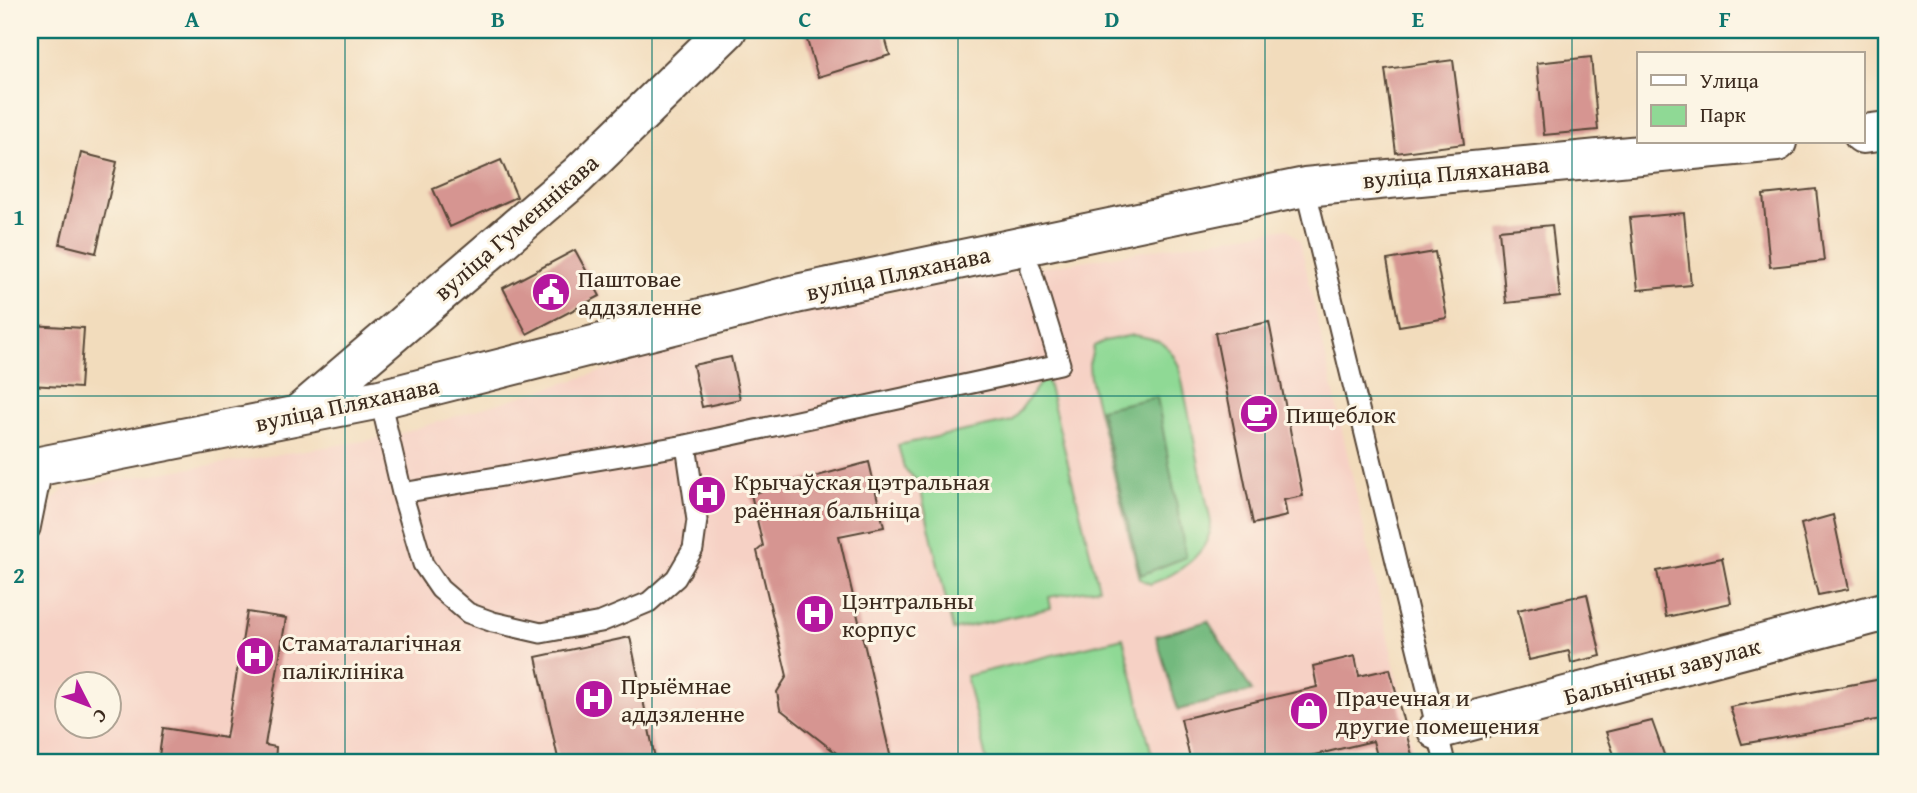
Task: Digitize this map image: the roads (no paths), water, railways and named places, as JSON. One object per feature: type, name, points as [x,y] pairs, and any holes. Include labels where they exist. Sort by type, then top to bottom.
[{"type":"street","name":"вуліца Гуменнікава","points":[[298,416],[577,176],[711,37]]},
{"type":"street","points":[[1864,134],[1887,131]]},
{"type":"street","name":"вуліца Пляханава","points":[[36,466],[380,399],[796,294],[1304,187],[1756,144]]},
{"type":"street","name":"Бальнічны завулак","points":[[1441,747],[1887,611]]},
{"type":"lane","points":[[1304,187],[1441,747]]},
{"type":"lane","points":[[402,493],[686,445],[1060,363],[1031,269]]},
{"type":"lane","points":[[380,399],[402,493],[423,564],[440,589],[468,613],[541,633],[601,622],[649,602],[676,578],[693,549],[697,520],[686,445]]},
{"type":"lane","points":[[30,529],[36,466]]},
{"type":"place","name":"Паштовае аддзяленне","points":[[551,292]]},
{"type":"place","name":"Пищеблок","points":[[1259,414]]},
{"type":"place","name":"Крычаўская цэтральная раённая бальніца","points":[[707,495]]},
{"type":"place","name":"Цэнтральны корпус","points":[[815,614]]},
{"type":"place","name":"Стаматалагічная паліклініка","points":[[255,656]]},
{"type":"place","name":"Прыёмнае аддзяленне","points":[[594,699]]},
{"type":"place","name":"Прачечная и другие помещения","points":[[1309,711]]}]
